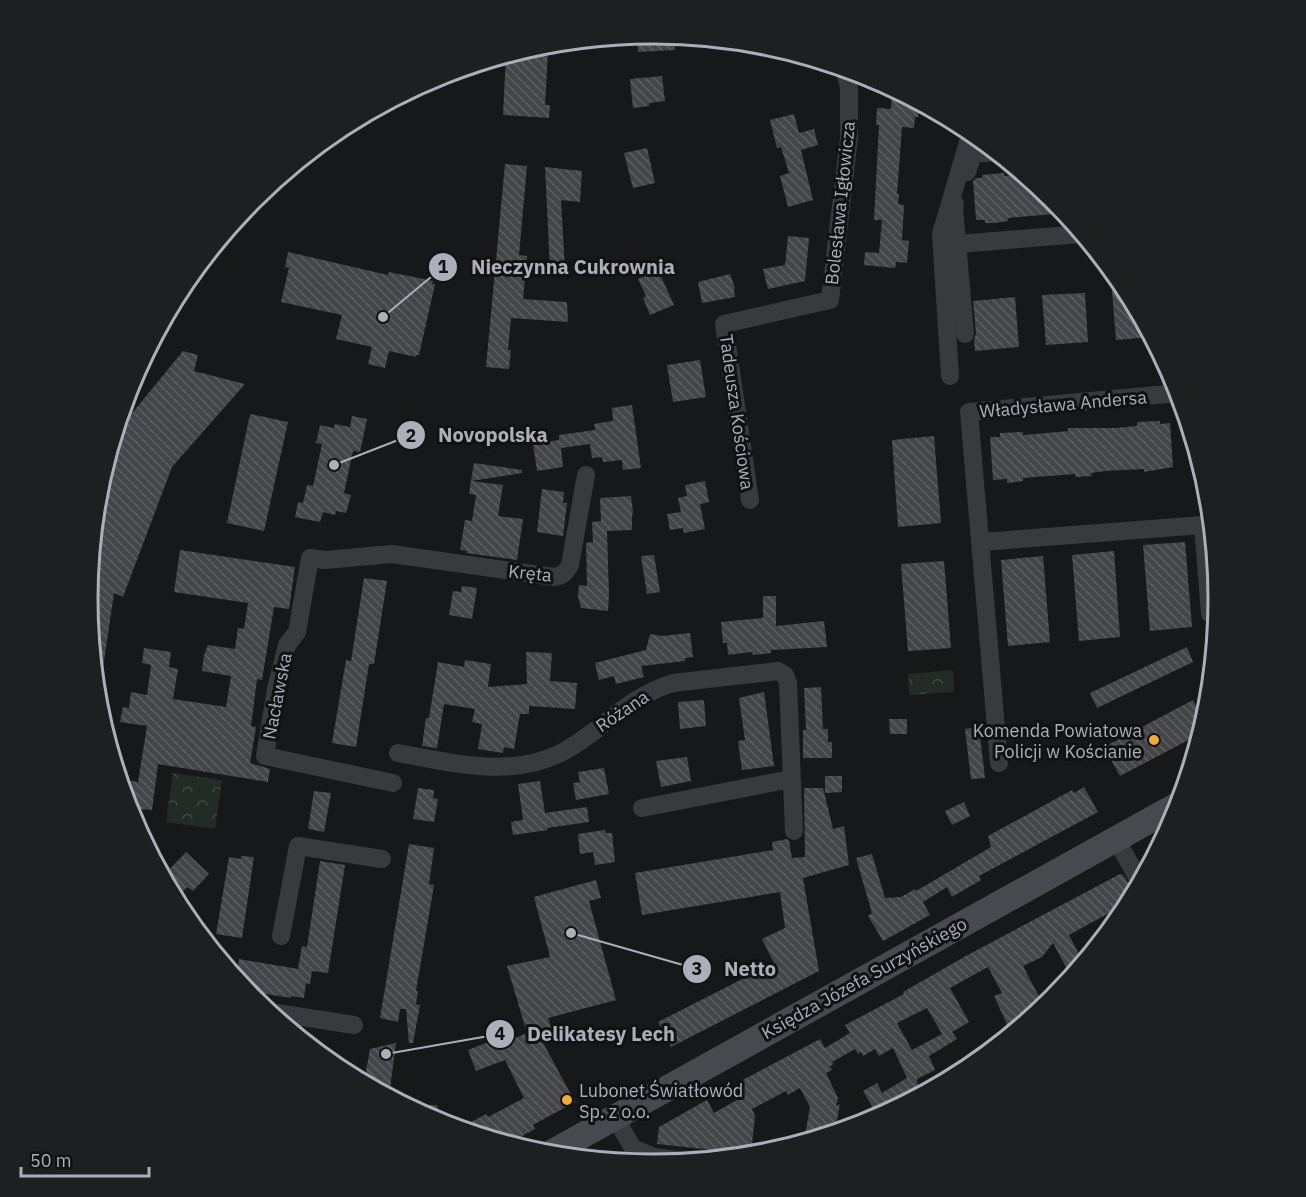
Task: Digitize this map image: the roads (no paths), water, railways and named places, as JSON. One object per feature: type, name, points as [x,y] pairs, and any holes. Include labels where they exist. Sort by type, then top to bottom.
[{"type":"street","name":"Bolesława Igłowicza","points":[[724,324],[830,300],[849,138],[849,87],[847,79]]},
{"type":"street","points":[[950,376],[941,234],[968,142]]},
{"type":"street","points":[[965,334],[954,208],[973,154],[984,153]]},
{"type":"street","points":[[957,244],[1072,235]]},
{"type":"street","name":"Tadeusza Kościowa","points":[[724,324],[750,500]]},
{"type":"street","name":"Władysława Andersa","points":[[999,763],[969,412],[1169,394]]},
{"type":"street","name":"Kręta","points":[[429,560],[560,576],[567,571],[570,565],[586,475]]},
{"type":"street","points":[[981,542],[1203,525]]},
{"type":"street","points":[[1203,528],[1208,583]]},
{"type":"street","name":"Nacławska","points":[[393,783],[265,756],[272,712],[287,645],[297,632],[309,558],[325,560],[392,554],[429,560]]},
{"type":"street","name":"Różana","points":[[398,753],[473,766],[522,765],[545,760],[569,748],[640,696],[656,688],[673,683],[778,671],[785,675],[788,683],[794,831]]},
{"type":"street","points":[[642,808],[791,779]]},
{"type":"street","name":"Księdza Józefa Surzyńskiego","points":[[563,1146],[1166,811]]},
{"type":"street","points":[[1116,839],[1135,874]]},
{"type":"street","points":[[281,936],[298,846],[382,859]]},
{"type":"street","points":[[285,1014],[354,1024]]},
{"type":"street","points":[[614,1116],[633,1148],[646,1154]]},
{"type":"place","name":"Nieczynna Cukrownia","points":[[383,317]]},
{"type":"place","name":"Novopolska","points":[[334,465]]},
{"type":"place","name":"Komenda Powiatowa Policji w Kościanie","points":[[1154,740]]},
{"type":"place","name":"Netto","points":[[571,933]]},
{"type":"place","name":"Delikatesy Lech","points":[[386,1054]]},
{"type":"place","name":"Lubonet Światłowód Sp. z o.o.","points":[[567,1100]]}]
